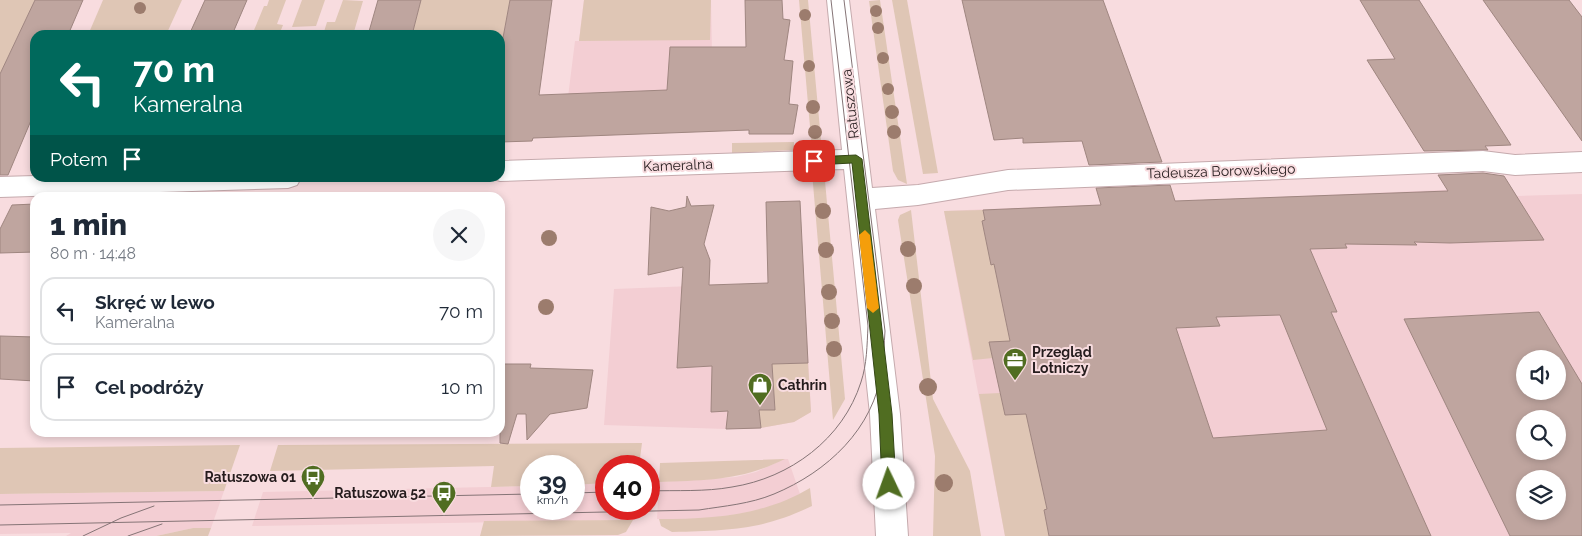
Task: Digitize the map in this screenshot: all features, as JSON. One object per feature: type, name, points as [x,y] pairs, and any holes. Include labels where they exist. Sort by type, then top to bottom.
[{"type":"street","name":"Ratuszowa","points":[[838,0],[885,414],[892,536]]},
{"type":"street","name":"Kameralna","points":[[505,171],[856,159]]},
{"type":"street","name":"Tadeusza Borowskiego","points":[[861,200],[918,195],[1008,180],[1483,161],[1515,165],[1582,162]]},
{"type":"street","points":[[0,187],[160,182]]},
{"type":"shaded area","points":[[0,0],[35,0],[0,74]]},
{"type":"shaded area","points":[[103,0],[182,0],[168,30],[90,30]]},
{"type":"shaded area","points":[[269,0],[286,0],[277,24],[283,25],[281,30],[254,30],[264,6],[267,6]]},
{"type":"shaded area","points":[[302,0],[325,0],[316,26],[292,27]]},
{"type":"shaded area","points":[[343,0],[363,1],[354,30],[325,30],[327,22],[335,22]]},
{"type":"shaded area","points":[[421,0],[510,0],[504,30],[413,30]]},
{"type":"shaded area","points":[[584,0],[711,0],[713,109],[563,137],[575,41],[579,41]]},
{"type":"shaded area","points":[[584,0],[711,0],[710,40],[579,41]]},
{"type":"shaded area","points":[[799,0],[808,0],[821,140],[819,146],[812,150]]},
{"type":"shaded area","points":[[880,0],[907,184],[898,180],[893,171],[869,1]]},
{"type":"shaded area","points":[[892,0],[907,0],[938,173],[923,174]]},
{"type":"shaded area","points":[[794,142],[794,150],[732,153],[732,143]]},
{"type":"shaded area","points":[[812,172],[825,181],[845,399],[833,420]]},
{"type":"shaded area","points":[[1511,187],[1517,196],[1582,194],[1582,536],[1005,536],[944,211]]},
{"type":"shaded area","points":[[800,201],[811,412],[794,422],[760,428],[726,429],[604,425],[614,289],[768,283],[766,202]]},
{"type":"shaded area","points":[[911,210],[933,399],[970,471],[981,536],[933,536],[935,456],[898,220],[900,215]]},
{"type":"shaded area","points":[[983,210],[985,220],[982,221],[991,264],[994,264],[1010,341],[993,358],[973,360],[944,211]]},
{"type":"shaded area","points":[[808,363],[811,412],[794,422],[760,428],[759,410],[775,409],[772,364]]},
{"type":"shaded area","points":[[1000,393],[1005,415],[1026,414],[1047,509],[1044,510],[1049,536],[1005,536],[979,394]]},
{"type":"shaded area","points":[[642,443],[640,455],[595,455],[595,484],[585,484],[585,455],[520,455],[520,486],[491,487],[494,466],[270,471],[278,445]]},
{"type":"shaded area","points":[[240,445],[224,491],[0,494],[0,448]]},
{"type":"shaded area","points":[[784,459],[788,459],[800,494],[787,501],[756,511],[705,519],[660,519],[660,482],[736,477],[756,472]]},
{"type":"shaded area","points":[[785,459],[753,472],[723,478],[660,482],[660,463]]},
{"type":"shaded area","points":[[585,484],[595,484],[595,520],[633,520],[252,526],[263,492],[520,486],[520,520],[585,520]]},
{"type":"shaded area","points":[[810,488],[812,506],[776,520],[744,528],[672,532],[661,526],[659,520],[718,517],[737,514],[774,505]]},
{"type":"shaded area","points":[[224,491],[211,528],[193,528],[156,536],[66,536],[71,533],[0,534],[0,494]]},
{"type":"shaded area","points":[[633,520],[626,532],[618,535],[480,536],[484,521]]},
{"type":"shaded area","points":[[193,528],[211,528],[208,536],[156,536]]},
{"type":"building","points":[[35,0],[83,0],[70,30],[30,30],[30,123],[8,175],[0,175],[0,74]]},
{"type":"building","points":[[205,0],[247,0],[234,30],[191,30]]},
{"type":"building","points":[[378,0],[421,0],[413,30],[369,30]]},
{"type":"building","points":[[510,0],[552,0],[539,95],[667,90],[670,47],[746,47],[745,0],[782,0],[783,19],[790,20],[784,60],[793,61],[789,104],[798,105],[793,134],[749,134],[749,130],[533,138],[532,141],[505,142],[504,30]]},
{"type":"building","points":[[962,0],[1103,0],[1162,162],[1089,165],[1082,141],[1023,143],[1023,138],[994,140]]},
{"type":"building","points":[[1360,0],[1419,0],[1511,145],[1485,146],[1488,150],[1424,151],[1367,60],[1395,59]]},
{"type":"building","points":[[1483,0],[1569,0],[1582,17],[1582,141]]},
{"type":"building","points":[[1483,173],[1504,176],[1544,240],[1450,243],[1414,242],[1417,245],[1345,244],[1347,248],[1310,249],[1337,312],[1331,312],[1431,536],[1049,536],[1044,510],[1047,509],[1026,414],[1005,415],[989,342],[1010,341],[994,264],[991,265],[982,221],[985,220],[983,210],[1101,205],[1096,188],[1170,185],[1175,201],[1448,191],[1438,175]],"holes":[[[1280,315],[1327,430],[1213,438],[1176,328],[1220,326],[1216,317]]]},
{"type":"building","points":[[687,196],[691,206],[714,205],[704,244],[710,260],[709,285],[768,283],[766,202],[800,201],[808,363],[772,364],[775,410],[759,410],[761,428],[726,429],[728,411],[711,412],[712,366],[677,368],[683,267],[648,275],[651,207],[669,211],[686,207]]},
{"type":"building","points":[[30,204],[30,252],[0,253],[0,229],[12,205]]},
{"type":"building","points":[[1539,312],[1562,350],[1516,350],[1516,400],[1566,400],[1566,357],[1582,384],[1582,536],[1510,536],[1404,319]]},
{"type":"building","points":[[0,336],[30,337],[30,381],[0,379]]},
{"type":"building","points":[[505,364],[531,364],[530,368],[593,370],[587,408],[550,414],[527,440],[526,414],[517,414],[508,444],[500,443],[500,437],[505,437]]},
{"type":"tram line","points":[[660,491],[722,489],[753,482],[774,475],[794,465],[828,438],[853,403],[861,382],[866,361],[868,326],[831,0]]},
{"type":"tram line","points":[[111,523],[699,510],[756,500],[794,485],[812,474],[845,446],[869,411],[877,391],[884,355],[885,331],[844,0]]},
{"type":"tram line","points":[[585,493],[595,492]]},
{"type":"tram line","points":[[0,505],[520,494]]},
{"type":"tram line","points":[[111,523],[154,506]]},
{"type":"tram line","points":[[0,525],[111,523]]},
{"type":"tram line","points":[[83,536],[111,523]]},
{"type":"tram line","points":[[128,536],[162,524]]},
{"type":"slow traffic","points":[[865,235],[873,308]]},
{"type":"place","name":"Przegląd Lotniczy","points":[[1015,381]]},
{"type":"place","name":"Cathrin","points":[[760,406]]},
{"type":"place","name":"Ratuszowa 01","points":[[313,498]]},
{"type":"place","name":"Ratuszowa 52","points":[[444,514]]},
{"type":"route","points":[[814,161],[856,159],[885,414],[889,484]]}]
